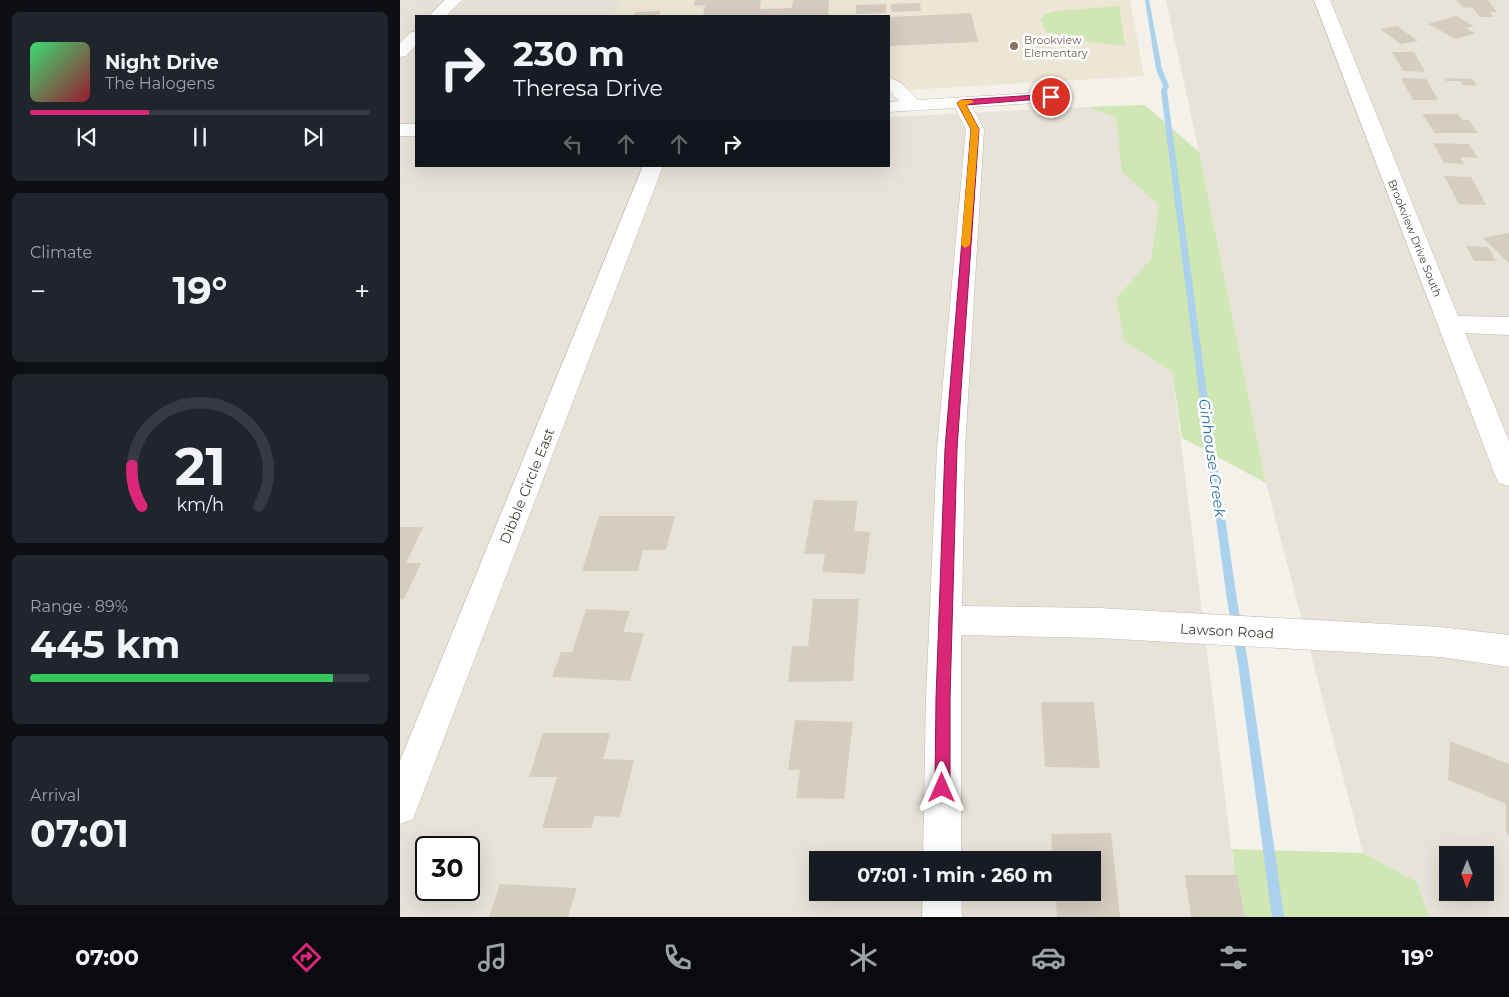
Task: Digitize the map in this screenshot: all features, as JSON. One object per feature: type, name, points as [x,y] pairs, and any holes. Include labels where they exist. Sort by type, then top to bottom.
[{"type":"street","points":[[438,15],[454,0]]},
{"type":"street","name":"Brookview Drive South","points":[[1322,0],[1509,475]]},
{"type":"street","points":[[400,52],[415,37]]},
{"type":"street","points":[[890,84],[899,90],[913,106]]},
{"type":"street","points":[[890,107],[1051,97]]},
{"type":"street","points":[[942,851],[945,620],[951,449],[975,129],[961,103]]},
{"type":"street","points":[[400,130],[415,130]]},
{"type":"street","name":"Dibble Circle East","points":[[400,806],[653,167]]},
{"type":"street","points":[[1450,324],[1509,326]]},
{"type":"street","name":"Lawson Road","points":[[945,620],[1099,624],[1440,642],[1509,651]]},
{"type":"street","points":[[942,901],[942,917]]},
{"type":"shaded area","points":[[400,0],[625,0],[613,15],[415,15],[415,167],[890,167],[890,117],[1088,107],[1116,118],[1123,172],[1159,205],[1151,259],[1116,298],[1124,342],[1172,371],[1240,917],[400,917]]},
{"type":"shaded area","name":"Brookview Elementary","points":[[625,0],[1130,0],[1144,76],[890,91],[890,15],[613,15]]},
{"type":"shaded area","points":[[1166,0],[1509,0],[1509,917],[1429,917],[1417,882],[1363,853],[1266,483]]},
{"type":"green space","points":[[1119,6],[1125,46],[1091,42],[1046,32],[1040,20],[1045,14],[1057,11]]},
{"type":"green space","points":[[1145,105],[1199,152],[1266,483],[1182,438],[1172,371],[1124,342],[1116,298],[1151,259],[1159,205],[1122,172],[1116,118],[1088,107]]},
{"type":"green space","points":[[1232,849],[1363,853],[1417,882],[1429,917],[1240,917]]},
{"type":"building","points":[[695,0],[761,0],[760,9],[792,8],[793,0],[829,0],[828,15],[703,15],[705,5],[694,6]]},
{"type":"building","points":[[1457,0],[1488,0],[1497,12],[1490,12],[1494,17],[1480,17],[1473,8],[1462,7]]},
{"type":"building","points":[[920,3],[921,11],[892,12],[891,4]]},
{"type":"building","points":[[886,4],[886,13],[856,14],[856,5]]},
{"type":"building","points":[[660,11],[659,15],[634,15],[635,12]]},
{"type":"building","points":[[971,13],[978,42],[890,46],[890,17]]},
{"type":"building","points":[[1456,16],[1474,26],[1466,28],[1475,33],[1456,39],[1428,24]]},
{"type":"building","points":[[1397,26],[1418,41],[1401,44],[1380,29]]},
{"type":"building","points":[[1392,52],[1414,52],[1425,72],[1403,71]]},
{"type":"building","points":[[1401,78],[1426,79],[1438,100],[1413,100]]},
{"type":"building","points":[[1444,78],[1473,79],[1477,86],[1463,85],[1460,81],[1446,81]]},
{"type":"building","points":[[1422,114],[1458,114],[1463,120],[1469,120],[1478,133],[1435,133]]},
{"type":"building","points":[[1433,143],[1469,144],[1478,158],[1460,157],[1464,164],[1444,163]]},
{"type":"building","points":[[1444,176],[1471,177],[1486,205],[1459,204]]},
{"type":"building","points":[[1509,233],[1509,263],[1483,238]]},
{"type":"building","points":[[1466,246],[1488,247],[1496,261],[1474,261]]},
{"type":"building","points":[[814,500],[858,501],[854,531],[870,532],[865,574],[822,572],[825,554],[804,554]]},
{"type":"building","points":[[599,516],[675,516],[666,550],[643,550],[638,571],[582,571]]},
{"type":"building","points":[[400,527],[423,527],[406,563],[421,563],[404,599],[400,599]]},
{"type":"building","points":[[813,599],[859,599],[853,681],[788,682],[792,646],[808,646]]},
{"type":"building","points":[[586,609],[630,611],[623,632],[644,633],[630,681],[552,677],[561,652],[572,652]]},
{"type":"building","points":[[1041,702],[1094,702],[1100,768],[1045,767]]},
{"type":"building","points":[[795,720],[853,722],[844,799],[796,798],[800,770],[788,770]]},
{"type":"building","points":[[543,733],[610,733],[603,759],[634,760],[620,817],[595,816],[591,828],[542,828],[557,777],[529,777]]},
{"type":"building","points":[[1450,741],[1509,764],[1509,835],[1506,833],[1506,804],[1448,780]]},
{"type":"building","points":[[1111,833],[1120,917],[1057,917],[1056,901],[1101,901],[1101,851],[1052,851],[1051,834]]},
{"type":"building","points":[[1185,875],[1237,875],[1245,917],[1191,917]]},
{"type":"building","points":[[500,884],[577,888],[568,917],[489,917]]},
{"type":"waterway","name":"Ginhouse Creek","points":[[1147,0],[1159,69],[1166,86],[1164,91],[1202,386],[1278,917]]},
{"type":"slow traffic","points":[[965,245],[975,129],[961,103],[971,102]]},
{"type":"place","name":"Brookview Elementary","points":[[1014,46]]},
{"type":"route","points":[[942,788],[951,449],[975,129],[961,103],[1051,97]]}]
